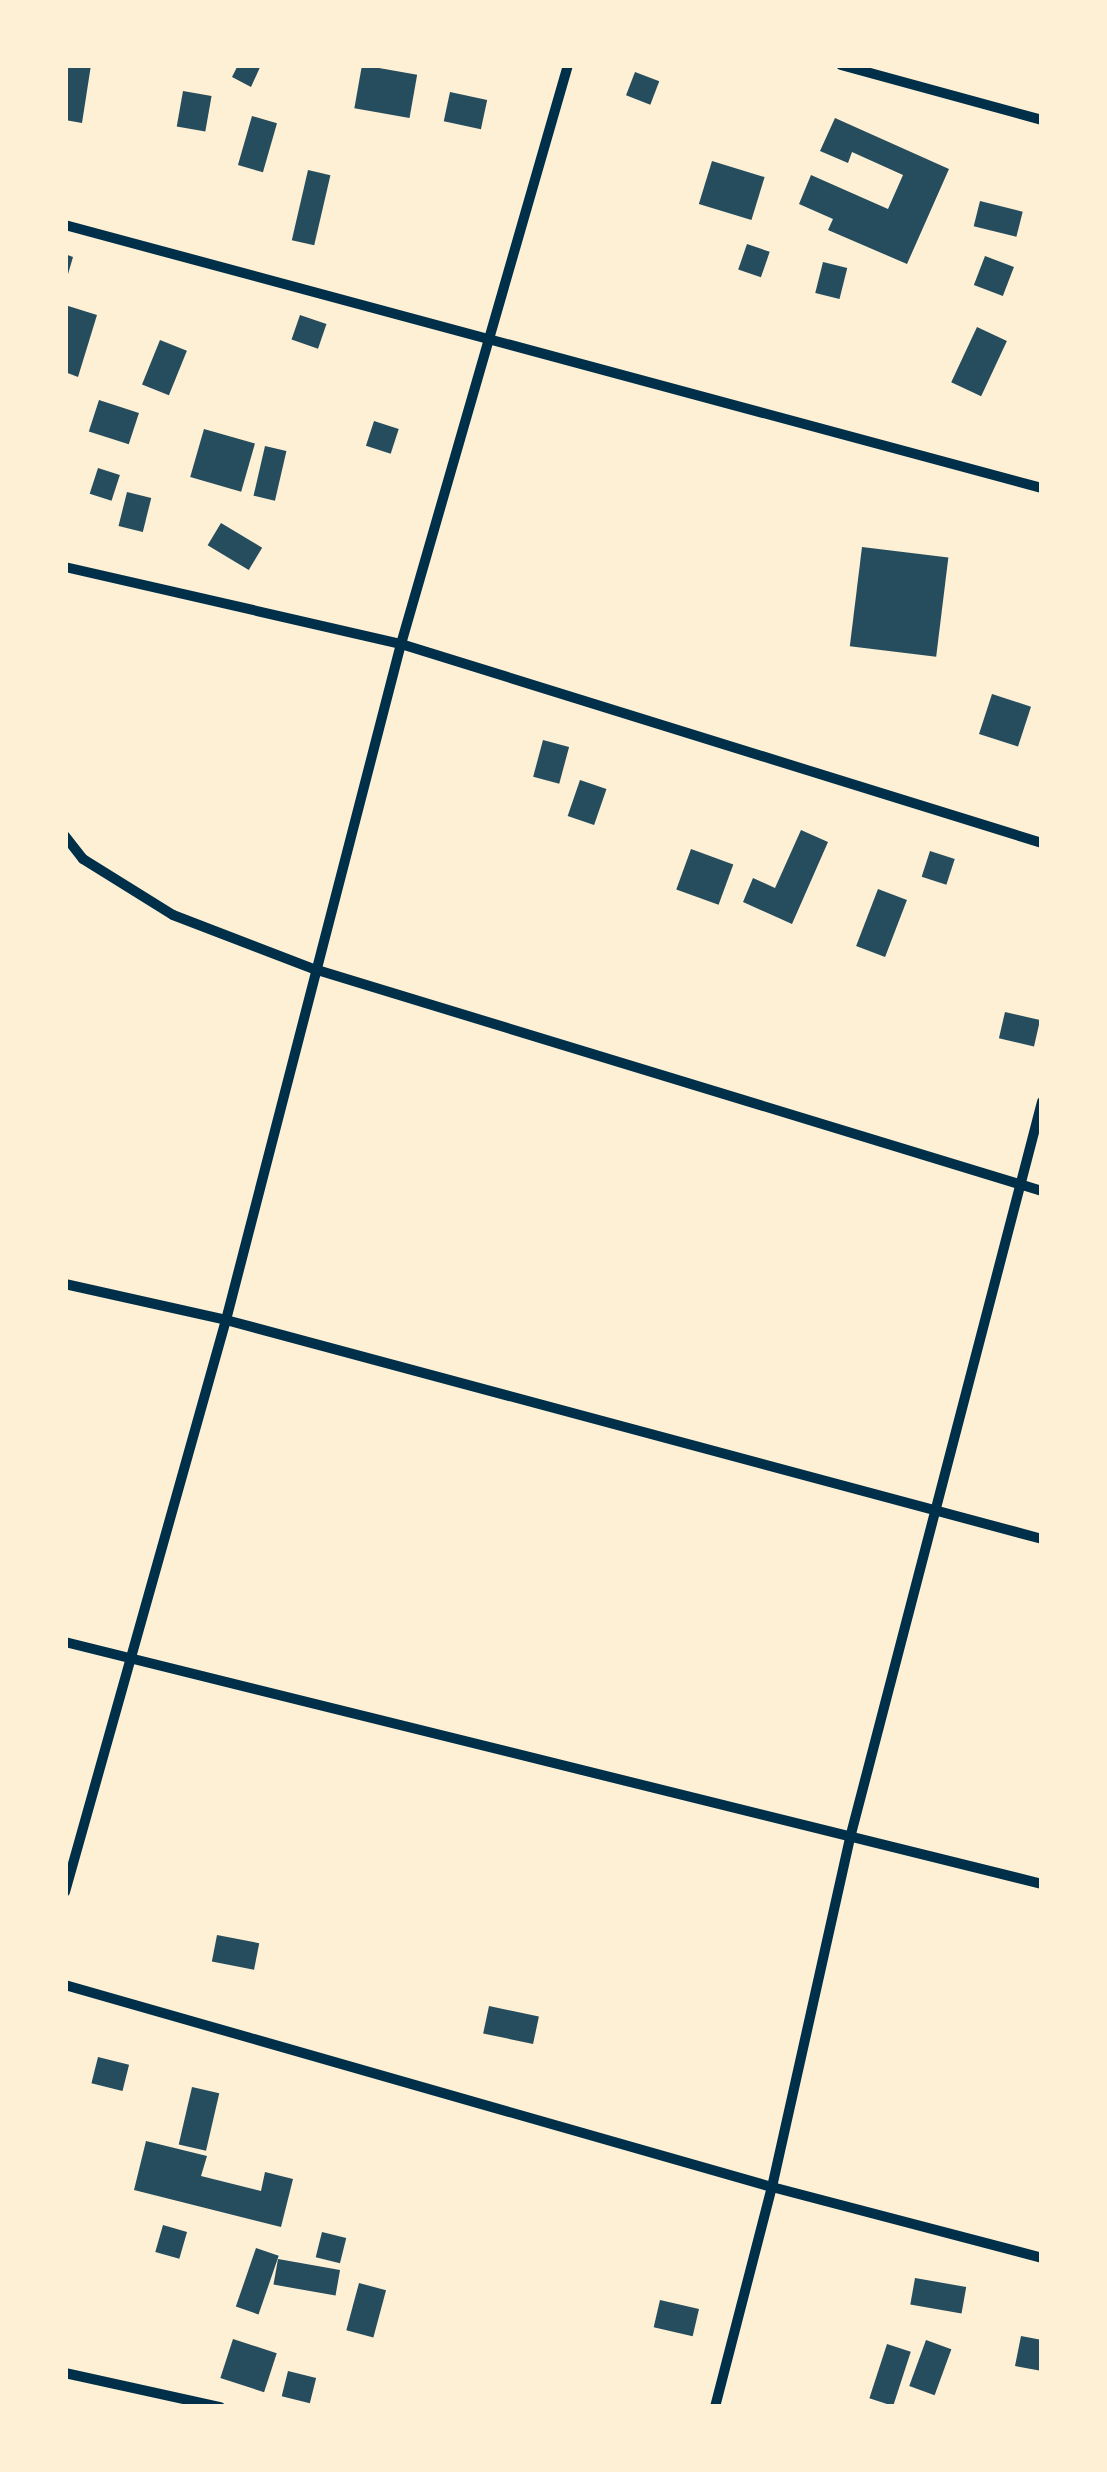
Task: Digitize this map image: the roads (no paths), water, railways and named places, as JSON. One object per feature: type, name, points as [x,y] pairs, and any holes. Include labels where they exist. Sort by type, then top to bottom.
[{"type":"street","points":[[65,1892],[226,1320],[401,644],[568,65]]},
{"type":"street","points":[[840,65],[1042,120]]},
{"type":"street","points":[[65,224],[1042,488]]},
{"type":"street","points":[[65,566],[401,644],[1042,843]]},
{"type":"street","points":[[65,836],[83,860],[173,915],[314,969],[1042,1191]]},
{"type":"street","points":[[715,2407],[772,2186],[852,1834],[1042,1102]]},
{"type":"street","points":[[65,1284],[226,1320],[1042,1539]]},
{"type":"street","points":[[65,1642],[1042,1884]]},
{"type":"street","points":[[65,1985],[772,2186],[1042,2258]]},
{"type":"street","points":[[65,2373],[220,2407]]}]
